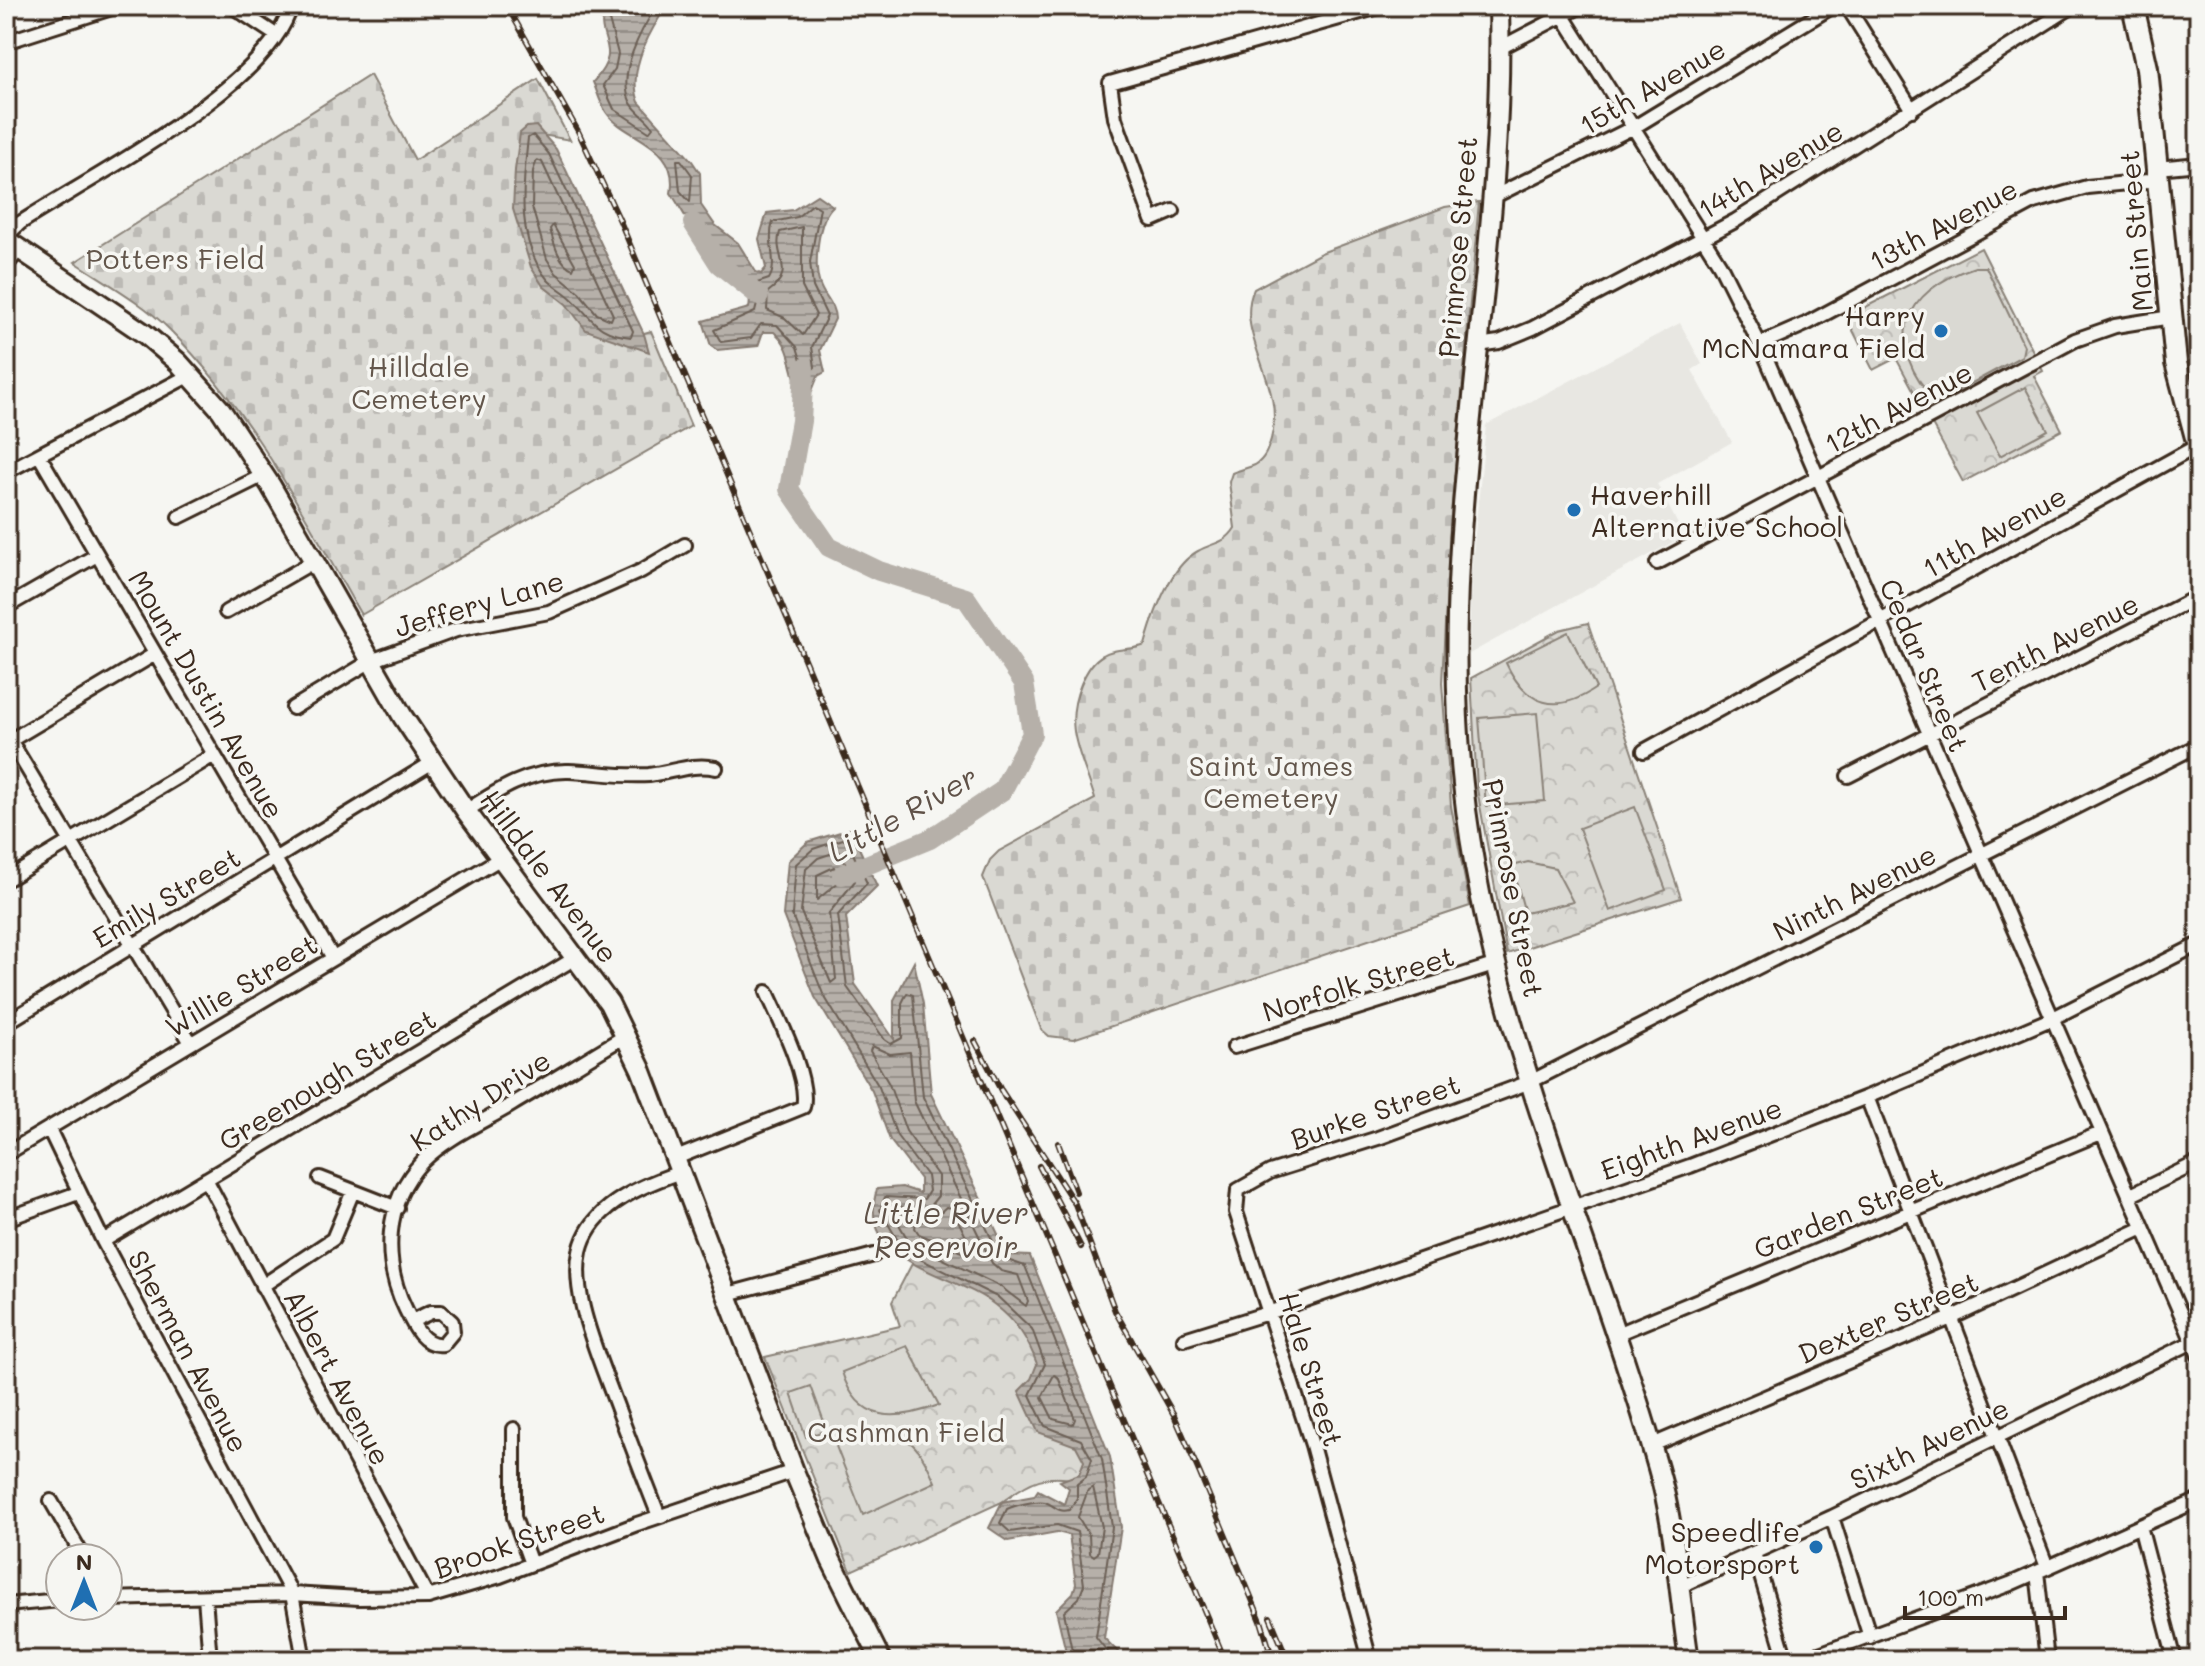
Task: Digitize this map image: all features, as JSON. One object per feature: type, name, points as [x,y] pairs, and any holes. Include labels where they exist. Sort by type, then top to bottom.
[{"type":"main road","name":"Primrose Street","points":[[1499,6],[1500,48],[1491,198],[1460,558],[1456,672],[1463,787],[1481,898],[1530,1082],[1666,1501],[1679,1587],[1684,1658]]},
{"type":"main road","name":"Main Street","points":[[2133,6],[2147,68],[2171,317],[2181,388],[2199,447]]},
{"type":"main road","name":"Hilldale Avenue","points":[[11,241],[145,334],[190,375],[229,421],[433,762],[466,811],[577,957],[627,1035],[794,1471],[831,1560],[881,1660]]},
{"type":"street","points":[[6,42],[118,6]]},
{"type":"street","points":[[232,6],[276,35]]},
{"type":"street","points":[[6,266],[11,241],[20,223],[188,117],[258,60],[291,6]]},
{"type":"street","points":[[1173,211],[1152,220],[1115,118],[1110,83],[1382,6]]},
{"type":"street","points":[[1500,48],[1581,6]]},
{"type":"street","name":"15th Avenue","points":[[1491,198],[1633,128],[1833,6]]},
{"type":"street","points":[[1847,6],[1912,110]]},
{"type":"street","name":"14th Avenue","points":[[1478,345],[1499,342],[1533,328],[1704,238],[2073,6]]},
{"type":"street","name":"Cedar Street","points":[[1563,16],[1704,238],[1760,344],[2051,1019],[2196,1340],[2199,1356]]},
{"type":"street","name":"13th Avenue","points":[[1760,344],[1806,324],[2034,202],[2087,187],[2199,164]]},
{"type":"street","name":"12th Avenue","points":[[1657,563],[2075,340],[2115,326],[2171,317]]},
{"type":"street","points":[[6,472],[190,375]]},
{"type":"street","name":"11th Avenue","points":[[1644,751],[2199,447]]},
{"type":"street","name":"Mount Dustin Avenue","points":[[39,455],[333,958]]},
{"type":"street","points":[[179,517],[264,475]]},
{"type":"street","name":"Jeffery Lane","points":[[293,708],[371,661],[456,630],[549,612],[641,571],[685,545]]},
{"type":"street","points":[[6,607],[97,555]]},
{"type":"street","points":[[226,612],[313,562]]},
{"type":"street","name":"Tenth Avenue","points":[[1848,776],[2199,596]]},
{"type":"street","points":[[155,654],[7,739],[191,1043]]},
{"type":"street","name":"Ninth Avenue","points":[[1530,1082],[2199,745]]},
{"type":"street","points":[[6,880],[214,755]]},
{"type":"street","name":"Emily Street","points":[[6,1023],[433,762]]},
{"type":"street","points":[[466,811],[506,785],[536,773],[569,771],[606,776],[650,775],[699,764],[716,768]]},
{"type":"street","name":"Willie Street","points":[[6,1154],[501,858]]},
{"type":"street","name":"Eighth Avenue","points":[[1184,1339],[1571,1208],[1867,1097],[2051,1019],[2199,944]]},
{"type":"street","name":"Greenough Street","points":[[103,1241],[577,957]]},
{"type":"street","name":"Norfolk Street","points":[[1234,1047],[1497,964]]},
{"type":"street","points":[[659,1516],[583,1316],[578,1271],[586,1238],[611,1203],[679,1165],[803,1107],[805,1098],[792,1050],[767,992]]},
{"type":"street","name":"Kathy Drive","points":[[412,1321],[395,1284],[389,1239],[397,1208],[415,1172],[435,1152],[627,1035]]},
{"type":"street","name":"Burke Street","points":[[1238,1190],[1270,1172],[1378,1138],[1530,1082]]},
{"type":"street","points":[[1867,1097],[1997,1436],[2042,1570],[2047,1660]]},
{"type":"street","name":"Sherman Avenue","points":[[49,1129],[103,1241],[292,1594],[304,1660]]},
{"type":"street","name":"Garden Street","points":[[1614,1335],[2101,1133]]},
{"type":"street","points":[[2129,1196],[2199,1162]]},
{"type":"street","points":[[320,1178],[397,1208]]},
{"type":"street","name":"Albert Avenue","points":[[206,1179],[428,1597]]},
{"type":"street","name":"Hale Street","points":[[1238,1190],[1236,1212],[1271,1312],[1370,1660]]},
{"type":"street","points":[[262,1286],[333,1239],[353,1191]]},
{"type":"street","points":[[6,1219],[78,1193]]},
{"type":"street","name":"Dexter Street","points":[[1650,1446],[1951,1318],[2143,1228]]},
{"type":"street","points":[[728,1294],[874,1255]]},
{"type":"street","name":"Sixth Avenue","points":[[1679,1587],[1832,1517],[2196,1340]]},
{"type":"street","points":[[514,1429],[514,1517],[531,1564]]},
{"type":"street","name":"Brook Street","points":[[124,1599],[292,1594],[359,1598],[428,1597],[794,1471]]},
{"type":"street","points":[[1803,1660],[2042,1570],[2199,1500]]},
{"type":"street","points":[[51,1501],[75,1542]]},
{"type":"street","points":[[1832,1517],[1870,1637]]},
{"type":"street","points":[[2140,1526],[2172,1659]]},
{"type":"street","points":[[1754,1553],[1786,1660]]},
{"type":"street","points":[[205,1597],[210,1660]]},
{"type":"street","points":[[6,1605],[44,1601]]},
{"type":"shaded area","name":"Haverhill Alternative School","points":[[1680,323],[1702,364],[1692,370],[1732,442],[1657,484],[1684,536],[1469,654],[1471,574],[1486,425]]},
{"type":"green space","name":"Hilldale Cemetery","points":[[370,75],[415,160],[538,79],[570,140],[531,133],[634,336],[651,331],[691,426],[361,615],[275,466],[226,395],[170,330],[148,311],[75,262]]},
{"type":"green space","name":"Saint James Cemetery","points":[[1479,202],[1450,526],[1442,683],[1451,806],[1470,906],[1073,1039],[1049,1036],[1041,1029],[983,877],[990,860],[999,851],[1095,799],[1074,729],[1076,700],[1085,675],[1103,655],[1145,645],[1158,606],[1179,568],[1188,558],[1227,537],[1235,528],[1229,482],[1232,473],[1255,465],[1264,457],[1274,419],[1272,399],[1250,324],[1249,306],[1254,289],[1321,253],[1445,207]]},
{"type":"green space","points":[[1981,248],[2043,371],[2034,376],[2062,430],[1963,482],[1896,358],[1873,370],[1846,317]]},
{"type":"green space","points":[[1975,267],[1986,267],[2024,346],[2022,356],[1937,402],[1920,381],[1909,360],[1905,340],[1908,322],[1916,305],[1930,290],[1950,277]]},
{"type":"green space","points":[[2025,387],[2048,430],[2000,456],[1977,413]]},
{"type":"green space","points":[[1588,623],[1681,898],[1507,954],[1477,789],[1471,678],[1559,630]]},
{"type":"green space","points":[[1568,632],[1596,688],[1568,702],[1544,702],[1523,689],[1506,663]]},
{"type":"green space","points":[[1537,713],[1545,801],[1486,806],[1479,718]]},
{"type":"green space","points":[[1635,807],[1666,890],[1610,911],[1579,828]]},
{"type":"green space","points":[[1528,862],[1555,868],[1573,902],[1525,913],[1512,866]]},
{"type":"green space","name":"Cashman Field","points":[[915,1258],[953,1270],[1026,1327],[1080,1441],[1089,1468],[1082,1481],[1049,1478],[1031,1483],[1002,1502],[851,1571],[765,1357],[900,1326],[892,1302]]},
{"type":"green space","points":[[907,1346],[939,1405],[894,1415],[868,1410],[849,1389],[842,1372]]},
{"type":"green space","points":[[811,1386],[827,1430],[806,1437],[791,1393]]},
{"type":"green space","points":[[861,1430],[889,1432],[908,1441],[922,1457],[935,1482],[863,1515],[834,1441]]},
{"type":"water","points":[[606,6],[667,6],[647,40],[638,65],[636,90],[639,102],[692,161],[700,173],[701,205],[715,225],[738,243],[756,272],[761,274],[766,268],[759,239],[767,213],[793,210],[817,195],[833,206],[820,231],[817,266],[820,285],[835,319],[820,350],[825,372],[818,376],[812,391],[802,393],[785,346],[774,332],[763,332],[758,346],[717,350],[711,346],[703,321],[749,308],[746,286],[686,217],[671,193],[672,176],[667,163],[649,144],[615,121],[602,105],[593,82],[607,59],[602,27]]},
{"type":"water","points":[[536,126],[556,149],[644,334],[649,352],[586,330],[566,304],[543,286],[531,267],[513,209],[520,133],[527,127]]},
{"type":"water","name":"Little River Reservoir","points":[[850,829],[877,886],[846,917],[855,984],[894,1039],[894,1000],[914,962],[923,1004],[931,1094],[1008,1255],[1030,1256],[1110,1457],[1121,1527],[1104,1638],[1126,1660],[1068,1660],[1056,1610],[1073,1593],[1076,1584],[1069,1535],[1057,1532],[1008,1541],[989,1528],[1002,1502],[1034,1496],[1038,1490],[1064,1504],[1069,1488],[1060,1481],[1079,1474],[1084,1461],[1076,1446],[1038,1432],[1019,1391],[1031,1379],[1037,1364],[1026,1339],[995,1305],[912,1263],[893,1250],[880,1234],[874,1214],[877,1189],[902,1187],[920,1193],[920,1179],[890,1140],[872,1091],[815,997],[783,915],[788,861],[808,842]]},
{"type":"waterway","name":"Little River","points":[[693,223],[719,264],[759,296]]},
{"type":"waterway","name":"Little River","points":[[804,368],[801,421],[789,489],[829,547],[879,571],[966,598],[1024,683],[1032,734],[1002,791],[930,839],[842,875]]},
{"type":"railway","points":[[507,6],[578,131],[620,221],[1225,1660]]},
{"type":"railway","points":[[975,1041],[1005,1098]]},
{"type":"railway","points":[[1001,1090],[1075,1204],[1115,1311],[1174,1415],[1200,1474],[1261,1621],[1273,1660]]},
{"type":"railway","points":[[1058,1143],[1076,1192]]},
{"type":"railway","points":[[1039,1166],[1081,1247]]},
{"type":"railway","points":[[1270,1617],[1288,1660]]},
{"type":"place","name":"Harry McNamara Field","points":[[1941,331]]},
{"type":"place","name":"Haverhill Alternative School","points":[[1574,510]]},
{"type":"place","name":"Speedlife Motorsport","points":[[1816,1547]]},
{"type":"park label","name":"Potters Field","points":[[175,258]]}]
